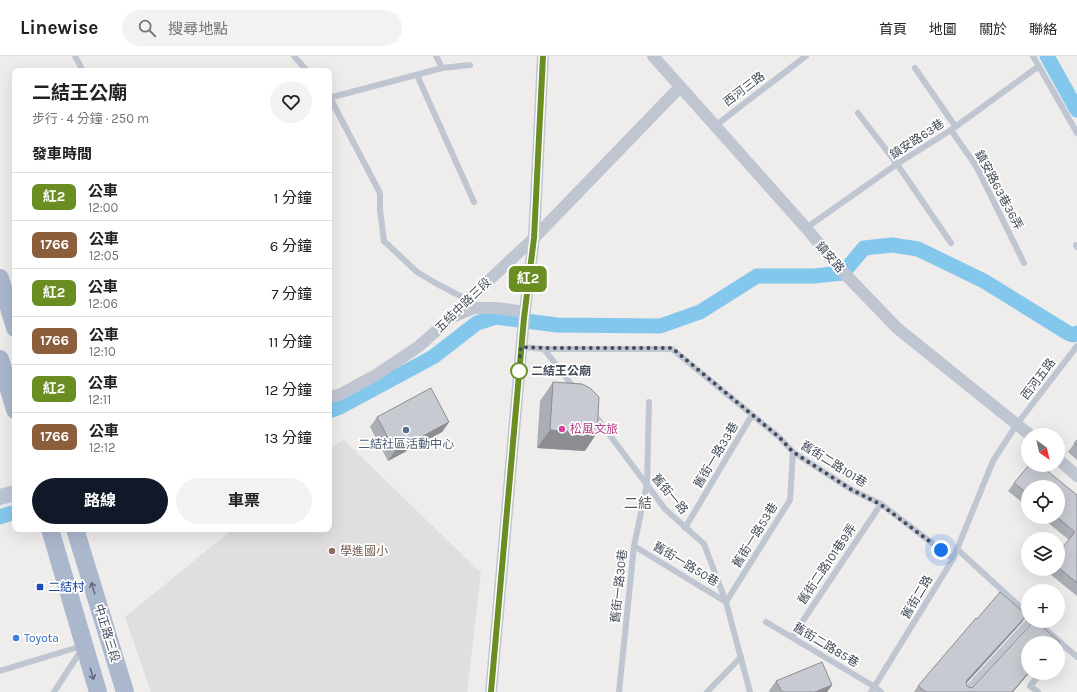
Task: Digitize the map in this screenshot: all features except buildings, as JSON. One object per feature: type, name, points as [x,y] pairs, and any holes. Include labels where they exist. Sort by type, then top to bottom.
[{"type":"main road","points":[[0,278],[12,318]]},
{"type":"main road","points":[[0,359],[12,400]]},
{"type":"main road","points":[[51,532],[98,692]]},
{"type":"main road","name":"中正路三段","points":[[76,532],[125,692]]},
{"type":"street","points":[[491,692],[522,331],[534,238],[543,56]]},
{"type":"street","name":"鎮安路","points":[[653,56],[806,228],[844,273],[897,328],[1022,428]]},
{"type":"street","name":"五結中路三段","points":[[332,396],[339,395],[376,375],[418,347],[452,317],[534,238],[680,87]]},
{"type":"street","points":[[452,317],[474,308],[497,308],[524,315]]},
{"type":"street","points":[[1065,465],[1077,476]]},
{"type":"street","points":[[0,497],[12,494]]},
{"type":"lane","points":[[75,56],[81,68]]},
{"type":"lane","points":[[294,56],[304,68]]},
{"type":"lane","points":[[436,56],[442,68]]},
{"type":"lane","name":"西河三路","points":[[714,126],[806,56]]},
{"type":"lane","points":[[1033,56],[1077,133]]},
{"type":"lane","points":[[332,96],[442,68],[470,65]]},
{"type":"lane","name":"鎮安路63巷","points":[[806,228],[897,164],[953,128],[1039,66]]},
{"type":"lane","name":"鎮安路63巷36弄","points":[[915,68],[976,166],[1024,262]]},
{"type":"lane","points":[[417,75],[474,202]]},
{"type":"lane","points":[[332,103],[380,193],[380,210],[384,241],[417,272],[468,300]]},
{"type":"lane","points":[[858,113],[897,164],[950,242]]},
{"type":"lane","name":"西河五路","points":[[1018,424],[1077,346]]},
{"type":"lane","points":[[521,347],[544,348],[577,392]]},
{"type":"lane","name":"舊街二路101巷","points":[[544,348],[672,348],[779,437],[793,452],[852,490],[880,504],[953,559]]},
{"type":"lane","name":"舊街一路30巷","points":[[619,692],[634,546],[647,484],[649,402]]},
{"type":"lane","name":"舊街一路","points":[[591,410],[665,509],[704,544],[726,602],[750,692]]},
{"type":"lane","name":"舊街一路33巷","points":[[685,528],[752,415]]},
{"type":"lane","name":"舊街二路","points":[[873,689],[953,559],[993,461],[1018,424]]},
{"type":"lane","name":"舊街一路53巷","points":[[726,602],[790,500],[793,452]]},
{"type":"lane","name":"舊街二路101巷9弄","points":[[792,637],[880,504]]},
{"type":"lane","name":"舊街一路50巷","points":[[634,546],[726,602]]},
{"type":"lane","points":[[957,550],[1021,608]]},
{"type":"lane","name":"舊街二路85巷","points":[[766,622],[873,689],[881,692]]},
{"type":"lane","points":[[966,690],[1023,628]]},
{"type":"lane","points":[[1044,628],[1053,636]]},
{"type":"lane","points":[[0,671],[84,646]]},
{"type":"lane","points":[[54,692],[84,646]]},
{"type":"lane","points":[[1065,647],[1077,657]]},
{"type":"lane","points":[[707,692],[741,657]]},
{"type":"lane","points":[[1035,680],[1030,686],[1038,692]]},
{"type":"shaded area","name":"學進國小","points":[[343,439],[481,573],[467,692],[151,692],[125,617],[229,532],[332,532],[332,448]]},
{"type":"waterway","points":[[1047,56],[1077,110]]},
{"type":"waterway","points":[[332,410],[433,357],[477,323],[496,317],[557,325],[660,326],[700,312],[757,276],[814,276],[843,273],[864,248],[892,245],[918,249],[984,281],[1068,333],[1073,335],[1077,333]]},
{"type":"waterway","points":[[0,517],[12,513]]},
{"type":"bus line","name":"紅2","points":[[491,692],[524,318],[534,238],[543,56]]},
{"type":"place","name":"二結王公廟","points":[[519,371]]},
{"type":"place","name":"松風文旅","points":[[562,429]]},
{"type":"place","name":"二結社區活動中心","points":[[406,430]]},
{"type":"place","name":"學進國小","points":[[332,551]]},
{"type":"place","name":"二結村","points":[[40,587]]},
{"type":"place","name":"Toyota","points":[[16,638]]},
{"type":"district","name":"二結","points":[[638,503]]},
{"type":"route","points":[[519,371],[518,378],[521,347],[672,348],[779,437],[793,452],[852,490],[880,504],[941,550]]}]
